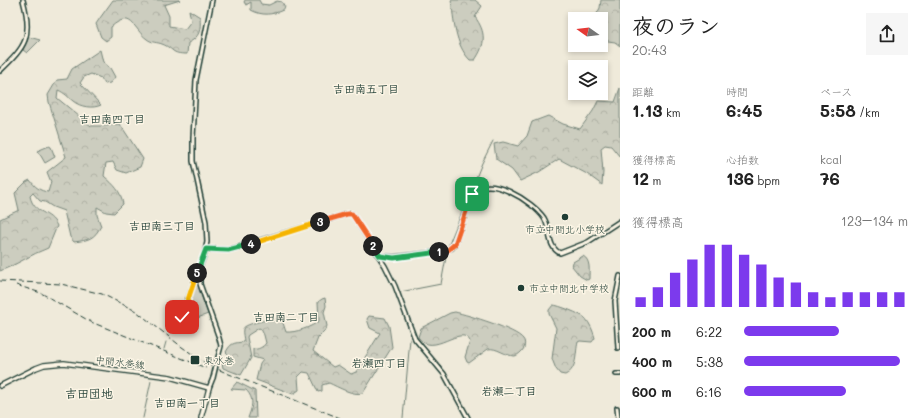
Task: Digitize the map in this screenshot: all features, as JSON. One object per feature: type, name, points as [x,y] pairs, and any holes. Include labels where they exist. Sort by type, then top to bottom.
[{"type":"main road","name":"中間水巻線","points":[[0,386],[44,365],[64,363],[170,377],[210,388]]},
{"type":"main road","points":[[201,418],[210,388]]},
{"type":"street","points":[[0,71],[18,53],[26,38],[28,24],[23,0]]},
{"type":"street","points":[[184,325],[182,314],[206,249],[207,229],[194,166],[193,138],[196,80],[212,0]]},
{"type":"street","points":[[380,256],[394,258],[450,249],[455,244],[472,194],[476,190],[489,186],[503,188],[530,204],[538,211],[547,224],[553,247],[560,253],[588,242],[620,221]]},
{"type":"street","points":[[206,249],[228,250],[352,214],[380,256],[395,286],[415,339],[444,374],[468,418]]},
{"type":"street","points":[[201,262],[200,284],[209,306],[221,346],[210,388]]},
{"type":"street","points":[[618,348],[615,301],[620,278]]},
{"type":"street","points":[[617,408],[618,418]]},
{"type":"green space","points":[[113,0],[180,0],[164,5],[169,16],[169,26],[185,29],[191,21],[189,10],[200,17],[199,33],[192,41],[188,43],[187,54],[175,52],[162,44],[149,40],[142,35],[132,22],[128,20],[118,22],[111,27],[111,37],[106,41],[101,37],[96,24]]},
{"type":"green space","points":[[245,0],[259,0],[261,4],[269,5],[277,1],[282,2],[285,7],[279,12],[263,14],[251,10],[251,2],[246,5],[244,2]]},
{"type":"green space","points":[[451,0],[475,0],[482,6],[475,17],[479,22],[483,33],[483,43],[475,60],[470,60],[465,54],[458,40]]},
{"type":"green space","points":[[601,0],[620,0],[620,46],[615,42],[608,41],[608,12],[598,12]]},
{"type":"green space","points":[[29,37],[40,40],[27,53],[23,50]]},
{"type":"green space","points":[[100,50],[103,62],[110,68],[115,77],[110,83],[105,84],[101,78],[91,74],[84,77],[80,83],[101,105],[90,107],[79,105],[58,90],[57,98],[91,126],[120,124],[143,159],[140,167],[126,173],[117,170],[113,162],[106,163],[104,176],[119,192],[123,204],[114,213],[106,212],[97,207],[97,215],[101,226],[96,234],[84,240],[74,242],[70,237],[64,211],[40,201],[33,193],[30,196],[32,202],[38,210],[50,217],[57,226],[48,248],[0,271],[0,219],[19,210],[15,193],[30,180],[38,188],[48,192],[51,182],[47,172],[66,157],[48,95],[57,80],[67,79],[72,69]]},
{"type":"green space","points":[[620,88],[620,157],[611,146],[605,145],[601,148],[603,172],[602,185],[587,174],[559,159],[539,172],[520,181],[512,170],[496,159],[494,144],[503,142],[518,146],[527,136],[532,122],[548,116],[563,124],[580,129],[593,111],[598,101],[615,102]]},
{"type":"green space","points":[[49,146],[51,147],[55,157],[45,163],[37,151]]},
{"type":"green space","points":[[583,256],[586,258],[589,266],[589,279],[587,280],[580,276],[572,266],[573,262]]},
{"type":"green space","points":[[196,280],[208,314],[187,322],[184,314]]},
{"type":"green space","points":[[325,298],[326,306],[324,312],[327,326],[318,338],[313,351],[333,367],[338,365],[351,374],[356,372],[380,333],[370,328],[367,319],[369,316],[385,318],[389,326],[392,347],[363,393],[359,394],[350,392],[329,383],[322,385],[322,391],[318,392],[309,373],[303,372],[298,377],[299,390],[293,394],[256,380],[260,364],[263,360],[253,357],[253,349],[260,348],[266,343],[264,335],[259,328],[247,337],[251,358],[241,375],[223,368],[222,363],[227,362],[231,357],[226,352],[229,347],[235,343],[244,342],[243,329],[245,327],[259,322],[279,318],[283,323],[286,332],[294,332],[303,329],[319,321],[318,302]]},
{"type":"green space","points":[[553,305],[560,306],[585,318],[591,327],[595,338],[592,342],[578,342],[574,365],[565,375],[560,374],[552,359],[556,328],[549,314],[549,310]]},
{"type":"green space","points":[[455,312],[491,323],[519,335],[524,340],[524,348],[515,356],[508,355],[495,349],[488,349],[469,363],[465,357],[470,341],[466,337],[460,336],[431,344],[424,343],[418,337],[421,328],[450,313]]},
{"type":"green space","points":[[237,382],[255,391],[256,418],[248,418],[252,403],[249,393],[246,390],[231,389]]},
{"type":"waterway","points":[[447,249],[482,163],[493,141]]},
{"type":"waterway","points":[[400,292],[441,284],[447,252]]},
{"type":"waterway","points":[[403,418],[410,339]]},
{"type":"waterway","points":[[164,349],[166,342]]},
{"type":"waterway","points":[[143,418],[151,381]]},
{"type":"railway","points":[[0,281],[61,284],[102,294],[136,311],[182,347],[208,365],[340,418]]},
{"type":"railway","points":[[16,285],[41,293],[91,322],[206,368]]},
{"type":"place","name":"市立中間北小学校","points":[[565,217]]},
{"type":"place","name":"市立中間北中学校","points":[[521,288]]},
{"type":"place","name":"東水巻","points":[[195,360]]},
{"type":"district","name":"吉田南五丁目","points":[[366,89]]},
{"type":"district","name":"吉田南四丁目","points":[[112,119]]},
{"type":"district","name":"吉田南三丁目","points":[[162,226]]},
{"type":"district","name":"吉田南二丁目","points":[[286,317]]},
{"type":"district","name":"岩瀬四丁目","points":[[379,363]]},
{"type":"district","name":"岩瀬二丁目","points":[[509,391]]},
{"type":"district","name":"吉田団地","points":[[89,394]]},
{"type":"district","name":"吉田南一丁目","points":[[187,403]]},
{"type":"route","points":[[182,317],[182,312],[206,249],[216,251],[228,250],[347,214],[352,214],[380,256],[394,258],[445,251],[452,248],[455,244],[472,194]]}]
